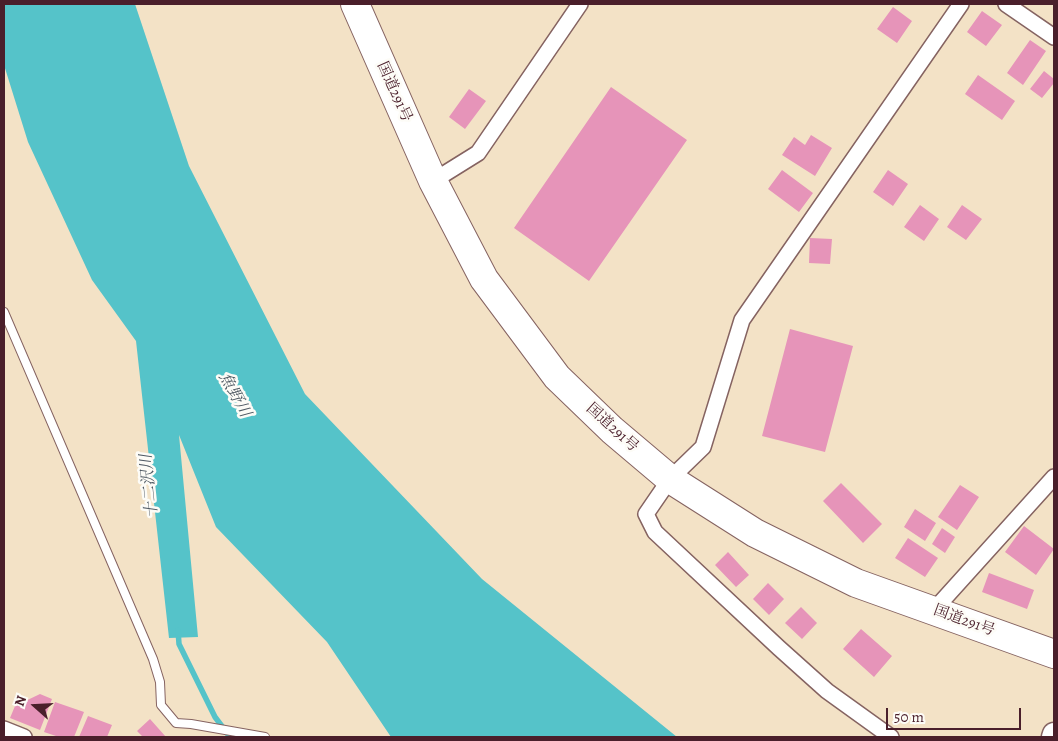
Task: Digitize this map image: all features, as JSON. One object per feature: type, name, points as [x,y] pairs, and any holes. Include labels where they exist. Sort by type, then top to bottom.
[{"type":"highway","name":"国道291号","points":[[355,4],[433,181],[484,279],[557,377],[612,430],[670,479],[764,537],[856,583],[1054,654]]},
{"type":"street","points":[[433,181],[478,153],[580,4]]},
{"type":"street","points":[[891,737],[827,691],[779,648],[655,532],[646,514],[670,479],[703,447],[742,320],[961,4]]},
{"type":"street","points":[[1006,4],[1054,37]]},
{"type":"street","points":[[934,610],[1054,477]]},
{"type":"street","points":[[4,729],[24,737]]},
{"type":"lane","points":[[4,312],[153,659],[160,682],[161,705],[176,723],[264,737]]},
{"type":"water","name":"魚野川","points":[[4,4],[135,4],[189,166],[305,394],[482,579],[677,737],[391,737],[327,642],[216,527],[179,435],[198,637],[169,638],[136,341],[92,280],[28,142],[4,65]]},
{"type":"building","points":[[893,7],[912,21],[897,43],[877,29]]},
{"type":"building","points":[[982,11],[1002,25],[986,46],[967,32]]},
{"type":"building","points":[[1030,40],[1046,51],[1023,85],[1007,73]]},
{"type":"building","points":[[1044,71],[1054,79],[1054,83],[1042,98],[1030,89]]},
{"type":"building","points":[[978,75],[1015,101],[1002,120],[965,94]]},
{"type":"building","points":[[611,87],[687,140],[589,281],[514,228]]},
{"type":"building","points":[[469,89],[486,101],[465,129],[449,117]]},
{"type":"building","points":[[811,135],[832,148],[815,176],[782,155],[794,137],[805,145]]},
{"type":"building","points":[[782,170],[813,193],[799,212],[768,189]]},
{"type":"building","points":[[888,170],[908,184],[893,206],[873,192]]},
{"type":"building","points":[[920,205],[939,219],[924,241],[904,227]]},
{"type":"building","points":[[962,205],[982,219],[966,240],[947,227]]},
{"type":"building","points":[[810,238],[832,239],[830,264],[809,263]]},
{"type":"building","points":[[790,329],[853,346],[825,452],[762,436]]},
{"type":"building","points":[[841,483],[882,524],[863,543],[823,501]]},
{"type":"building","points":[[960,485],[979,497],[957,530],[938,517]]},
{"type":"building","points":[[915,509],[936,523],[925,541],[904,527]]},
{"type":"building","points":[[1024,526],[1054,549],[1036,575],[1005,552]]},
{"type":"building","points":[[942,528],[955,537],[945,553],[932,544]]},
{"type":"building","points":[[908,538],[938,558],[925,577],[895,558]]},
{"type":"building","points":[[728,552],[749,575],[736,587],[715,565]]},
{"type":"building","points":[[989,573],[1034,590],[1027,609],[982,592]]},
{"type":"building","points":[[768,583],[784,599],[769,615],[753,599]]},
{"type":"building","points":[[801,607],[817,623],[802,639],[785,623]]},
{"type":"building","points":[[861,629],[892,656],[874,677],[843,649]]},
{"type":"building","points":[[40,694],[52,699],[40,730],[10,718],[15,706]]},
{"type":"building","points":[[55,702],[84,712],[74,737],[59,737],[44,732]]},
{"type":"building","points":[[88,716],[112,725],[107,737],[79,737]]},
{"type":"building","points":[[150,719],[166,737],[143,737],[137,731]]},
{"type":"waterway","name":"十二沢川","points":[[178,630],[179,644],[215,717],[230,737]]}]
